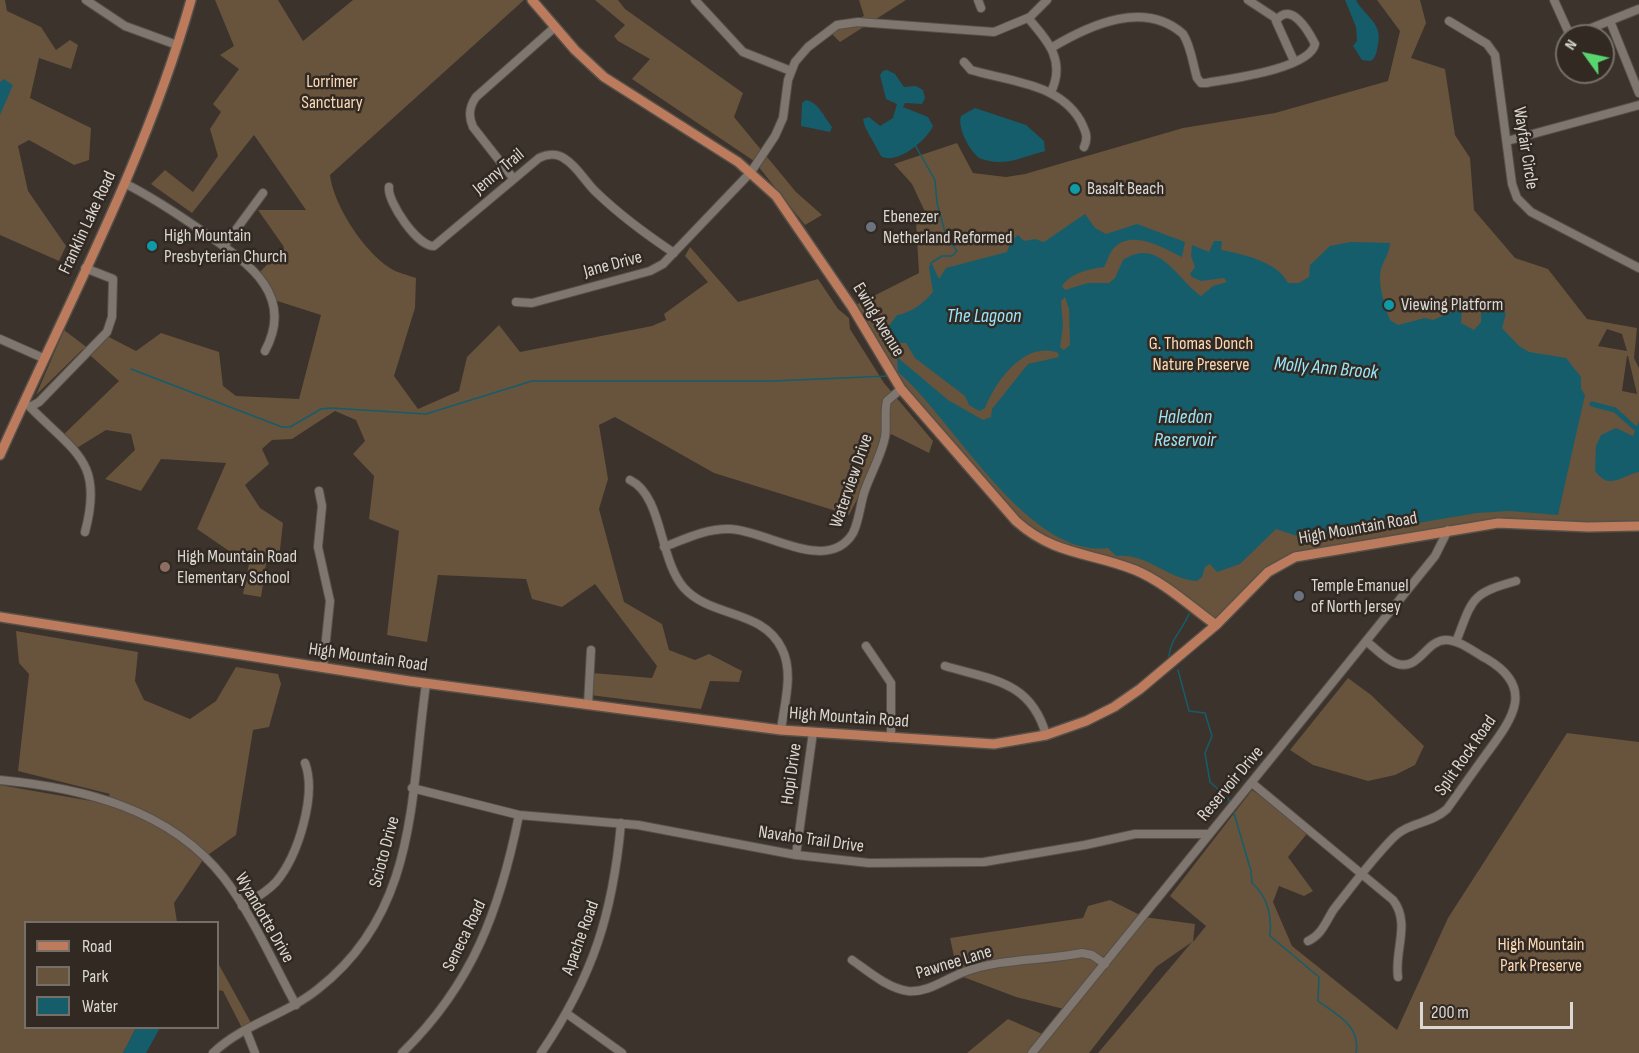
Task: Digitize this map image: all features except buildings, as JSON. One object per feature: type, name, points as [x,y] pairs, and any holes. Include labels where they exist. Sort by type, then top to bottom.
[{"type":"main road","name":"Franklin Lake Road","points":[[0,455],[27,405],[43,358],[126,184],[191,0]]},
{"type":"main road","name":"Ewing Avenue","points":[[532,0],[586,62],[604,77],[751,172],[787,209],[852,307],[901,389],[1024,528],[1060,549],[1138,571],[1216,625]]},
{"type":"main road","name":"High Mountain Road","points":[[0,617],[426,684],[781,730],[994,744],[1046,735],[1086,721],[1127,699],[1216,625],[1261,578],[1286,560],[1304,554],[1510,522],[1587,527],[1639,526]]},
{"type":"street","points":[[86,0],[125,26],[177,45]]},
{"type":"street","points":[[694,0],[743,52],[790,70],[808,47],[837,25],[858,22],[980,33],[994,32],[1028,18],[1047,0]]},
{"type":"street","points":[[1248,0],[1276,19],[1294,61]]},
{"type":"street","points":[[1554,0],[1572,35],[1639,9]]},
{"type":"street","points":[[1051,48],[1115,10],[1143,8],[1161,14],[1185,36],[1201,83],[1273,71],[1311,52],[1316,44],[1296,14],[1287,12],[1276,19]]},
{"type":"street","points":[[1028,18],[1051,48],[1058,69],[1051,92]]},
{"type":"street","name":"Wayfair Circle","points":[[1449,21],[1487,44],[1495,55],[1514,191],[1526,208],[1639,268]]},
{"type":"street","points":[[1610,21],[1639,93]]},
{"type":"street","points":[[513,178],[473,127],[470,117],[471,107],[476,97],[555,27]]},
{"type":"street","points":[[964,62],[971,69],[1051,92],[1077,115],[1087,136],[1084,147]]},
{"type":"street","name":"Jane Drive","points":[[516,302],[532,303],[650,271],[663,264],[751,172],[781,127],[790,70]]},
{"type":"street","points":[[1507,141],[1639,105]]},
{"type":"street","name":"Jenny Trail","points":[[390,187],[390,200],[421,243],[434,246],[513,178],[543,156],[554,154],[565,158],[623,218],[674,253]]},
{"type":"street","points":[[126,184],[175,211],[254,270],[269,293],[274,321],[265,351]]},
{"type":"street","points":[[224,246],[263,193]]},
{"type":"street","points":[[27,405],[39,402],[98,343],[110,325],[113,279],[85,268]]},
{"type":"street","points":[[0,339],[43,358]]},
{"type":"street","name":"Waterview Drive","points":[[664,547],[706,532],[728,528],[748,531],[812,551],[831,550],[844,543],[855,527],[867,483],[882,448],[887,401],[901,389]]},
{"type":"street","points":[[27,405],[79,456],[88,471],[93,497],[85,532]]},
{"type":"street","points":[[630,480],[640,486],[648,496],[673,571],[689,593],[704,603],[760,624],[778,641],[786,658],[788,675],[781,730]]},
{"type":"street","points":[[319,491],[322,506],[318,547],[330,601],[323,668]]},
{"type":"street","name":"Reservoir Drive","points":[[1032,1053],[1435,556],[1448,530]]},
{"type":"street","points":[[1366,641],[1393,663],[1402,665],[1415,661],[1438,641],[1456,642],[1472,604],[1478,596],[1492,587],[1516,581]]},
{"type":"street","name":"Split Rock Road","points":[[1308,941],[1320,932],[1333,911],[1399,832],[1435,818],[1447,809],[1515,710],[1515,694],[1506,674],[1456,642]]},
{"type":"street","points":[[867,646],[891,683],[891,738]]},
{"type":"street","points":[[588,705],[591,650]]},
{"type":"street","points":[[945,666],[1005,684],[1022,694],[1039,713],[1046,735]]},
{"type":"street","name":"Scioto Drive","points":[[213,1053],[246,1030],[296,1005],[320,987],[345,964],[381,914],[403,858],[412,807],[412,788],[426,684]]},
{"type":"street","name":"Hopi Drive","points":[[796,855],[813,732]]},
{"type":"street","points":[[242,906],[260,896],[275,882],[295,850],[309,786],[305,763]]},
{"type":"street","name":"Wyandotte Drive","points":[[0,780],[98,797],[152,817],[205,856],[225,879],[242,906],[296,1005]]},
{"type":"street","points":[[1252,783],[1394,900],[1401,914],[1402,930],[1396,964],[1398,977]]},
{"type":"street","name":"Navaho Trail Drive","points":[[412,788],[519,815],[621,823],[796,855],[869,863],[972,862],[1085,845],[1135,834],[1208,834]]},
{"type":"street","name":"Seneca Road","points":[[402,1053],[453,994],[482,943],[503,889],[519,815]]},
{"type":"street","name":"Apache Road","points":[[541,1053],[566,1013],[588,969],[604,924],[616,878],[621,823]]},
{"type":"street","name":"Pawnee Lane","points":[[852,960],[890,985],[909,991],[930,988],[964,972],[987,965],[1082,953],[1092,955],[1105,964]]},
{"type":"street","points":[[566,1013],[622,1053]]},
{"type":"street","points":[[246,1030],[255,1053]]},
{"type":"green space","points":[[0,0],[5,0],[7,11],[41,27],[56,50],[70,40],[78,45],[71,69],[39,58],[30,98],[91,128],[89,160],[74,165],[29,140],[18,146],[28,191],[66,246],[59,261],[0,235]]},
{"type":"green space","name":"Lorrimer Sanctuary","points":[[215,0],[278,0],[303,41],[353,0],[524,0],[330,175],[332,187],[343,213],[370,251],[390,268],[416,278],[415,308],[394,376],[418,409],[459,391],[467,357],[499,325],[520,352],[652,326],[666,320],[664,314],[708,282],[685,256],[690,247],[738,302],[818,279],[838,309],[849,318],[850,329],[884,383],[933,441],[929,453],[891,434],[849,515],[714,473],[615,417],[599,425],[608,479],[599,509],[624,602],[662,624],[669,650],[695,660],[709,654],[742,671],[739,682],[710,681],[701,709],[590,695],[592,673],[652,678],[657,666],[595,584],[562,607],[532,599],[526,579],[438,575],[427,642],[387,635],[399,531],[369,519],[374,476],[353,454],[365,441],[356,420],[335,411],[292,439],[272,440],[262,449],[269,464],[245,485],[260,508],[283,523],[279,559],[266,564],[261,597],[243,594],[250,559],[232,553],[197,529],[226,463],[161,459],[141,491],[105,479],[135,450],[131,434],[106,430],[72,451],[60,438],[119,381],[83,349],[36,395],[64,330],[93,352],[107,336],[136,351],[161,333],[219,352],[223,386],[236,396],[299,399],[321,315],[271,299],[259,273],[284,247],[258,210],[306,210],[254,135],[192,213],[151,184],[165,170],[193,192],[218,156],[210,129],[221,112],[213,104],[239,69],[220,55],[234,46]]},
{"type":"green space","points":[[595,0],[618,0],[625,9],[743,93],[734,117],[796,192],[822,215],[805,225],[754,161],[632,79],[650,59],[618,41],[614,36],[625,25]]},
{"type":"green space","points":[[859,0],[906,0],[840,42],[829,31],[864,16]]},
{"type":"green space","name":"G. Thomas Donch Nature Preserve","points":[[1377,0],[1420,0],[1426,23],[1411,58],[1445,69],[1455,135],[1470,158],[1474,210],[1515,258],[1548,269],[1587,319],[1637,328],[1634,358],[1639,368],[1639,526],[1524,523],[1286,560],[1216,625],[1146,576],[1033,535],[901,389],[852,307],[919,273],[916,222],[926,214],[912,184],[894,164],[957,143],[973,173],[1006,177],[1025,174],[1183,128],[1275,113],[1388,81],[1400,31]],"holes":[[[1607,329],[1622,334],[1627,351],[1598,346]],[[1628,356],[1637,394],[1622,391]]]},
{"type":"green space","points":[[16,631],[138,652],[135,681],[144,700],[190,719],[216,701],[236,667],[278,674],[281,684],[269,727],[253,730],[236,835],[205,857],[174,903],[177,921],[24,921],[24,1029],[135,1029],[123,1053],[0,1053],[0,785],[103,803],[110,794],[18,771],[29,674],[19,663]]},
{"type":"green space","points":[[1348,678],[1371,695],[1424,746],[1415,765],[1395,775],[1368,781],[1313,765],[1290,750]]},
{"type":"green space","name":"High Mountain Park Preserve","points":[[1567,733],[1639,742],[1639,1053],[1098,1053],[1192,942],[1156,967],[1089,1053],[967,1053],[1008,1019],[1047,1036],[1068,1010],[1016,997],[958,975],[950,938],[1083,918],[1088,906],[1110,900],[1144,917],[1195,924],[1193,942],[1206,926],[1170,896],[1252,790],[1310,830],[1288,857],[1313,891],[1304,896],[1279,886],[1273,902],[1292,946],[1397,1030],[1448,918]]},
{"type":"green space","points":[[219,965],[255,1030],[245,1034],[223,991],[219,990]]},
{"type":"water","points":[[1345,0],[1356,0],[1376,25],[1379,37],[1377,51],[1371,61],[1362,60],[1353,46],[1357,41],[1356,27]]},
{"type":"water","points":[[887,70],[895,74],[904,87],[916,86],[923,90],[925,98],[922,104],[905,103],[903,107],[928,117],[933,126],[918,144],[895,158],[881,156],[863,119],[869,117],[880,126],[893,118],[897,104],[886,99],[880,75]]},
{"type":"water","points":[[4,79],[13,85],[0,115],[0,82]]},
{"type":"water","points":[[806,100],[821,111],[832,127],[830,132],[801,126],[802,103]]},
{"type":"water","points":[[975,108],[1026,125],[1044,141],[1045,151],[1004,162],[979,158],[971,150],[960,121],[961,116]]},
{"type":"water","name":"Haledon Reservoir","points":[[1085,214],[1095,228],[1106,234],[1137,224],[1185,242],[1182,257],[1157,245],[1129,240],[1113,249],[1104,267],[1086,270],[1070,278],[1062,286],[1065,290],[1088,283],[1109,283],[1115,278],[1123,260],[1135,254],[1147,253],[1157,256],[1166,263],[1201,296],[1213,286],[1227,282],[1224,278],[1201,281],[1192,277],[1190,274],[1195,267],[1191,256],[1192,245],[1209,252],[1214,241],[1222,241],[1221,250],[1259,260],[1276,270],[1288,283],[1299,283],[1309,277],[1310,265],[1330,246],[1351,242],[1390,243],[1380,272],[1380,279],[1390,320],[1398,325],[1425,318],[1433,320],[1457,310],[1462,311],[1461,323],[1474,330],[1481,322],[1481,313],[1501,310],[1506,313],[1502,328],[1519,346],[1529,352],[1566,358],[1581,377],[1581,389],[1585,395],[1558,515],[1510,511],[1477,513],[1347,535],[1303,538],[1276,529],[1240,564],[1217,572],[1210,564],[1205,567],[1202,577],[1197,581],[1176,576],[1138,558],[1116,556],[1108,548],[1078,546],[1049,532],[1021,510],[994,482],[920,394],[898,372],[897,357],[948,400],[983,420],[991,417],[992,409],[1028,364],[1059,357],[1058,353],[1034,352],[1023,358],[1004,376],[985,408],[979,411],[969,405],[965,396],[915,358],[906,343],[895,343],[888,327],[897,315],[917,307],[933,292],[929,268],[931,262],[939,279],[946,268],[1007,252],[1011,241],[1018,235],[1024,241],[1035,239],[1044,242]],"holes":[[[1065,297],[1069,309],[1070,345],[1064,350],[1060,347],[1063,326],[1061,301]]]},
{"type":"water","points":[[1639,421],[1639,472],[1616,481],[1600,477],[1595,471],[1596,446],[1601,435],[1616,428],[1633,436]]},
{"type":"water","points":[[135,1029],[159,1029],[146,1053],[123,1053]]},
{"type":"waterway","name":"Molly Ann Brook","points":[[915,145],[935,180],[937,203],[946,236],[957,251],[952,256],[942,256],[931,263]]},
{"type":"waterway","points":[[865,315],[879,324],[892,344],[895,343]]},
{"type":"waterway","points":[[131,369],[282,427],[290,427],[321,409],[331,408],[426,414],[532,381],[773,381],[889,376]]},
{"type":"waterway","points":[[1592,404],[1615,410],[1635,428]]},
{"type":"waterway","points":[[1169,656],[1174,640],[1189,614]]},
{"type":"waterway","points":[[1178,670],[1189,711],[1205,713],[1212,736],[1205,753],[1210,782],[1230,802]]},
{"type":"waterway","points":[[1233,810],[1251,871],[1252,883],[1262,894],[1268,907],[1270,936],[1319,977],[1318,1001],[1340,1016],[1351,1028],[1357,1044],[1356,1053]]},
{"type":"place","name":"Basalt Beach","points":[[1075,189]]},
{"type":"place","name":"Ebenezer Netherland Reformed","points":[[871,227]]},
{"type":"place","name":"High Mountain Presbyterian Church","points":[[152,246]]},
{"type":"place","name":"Viewing Platform","points":[[1389,305]]},
{"type":"place","name":"High Mountain Road Elementary School","points":[[165,567]]},
{"type":"place","name":"Temple Emanuel of North Jersey","points":[[1299,596]]},
{"type":"water label","name":"The Lagoon","points":[[984,317]]}]
